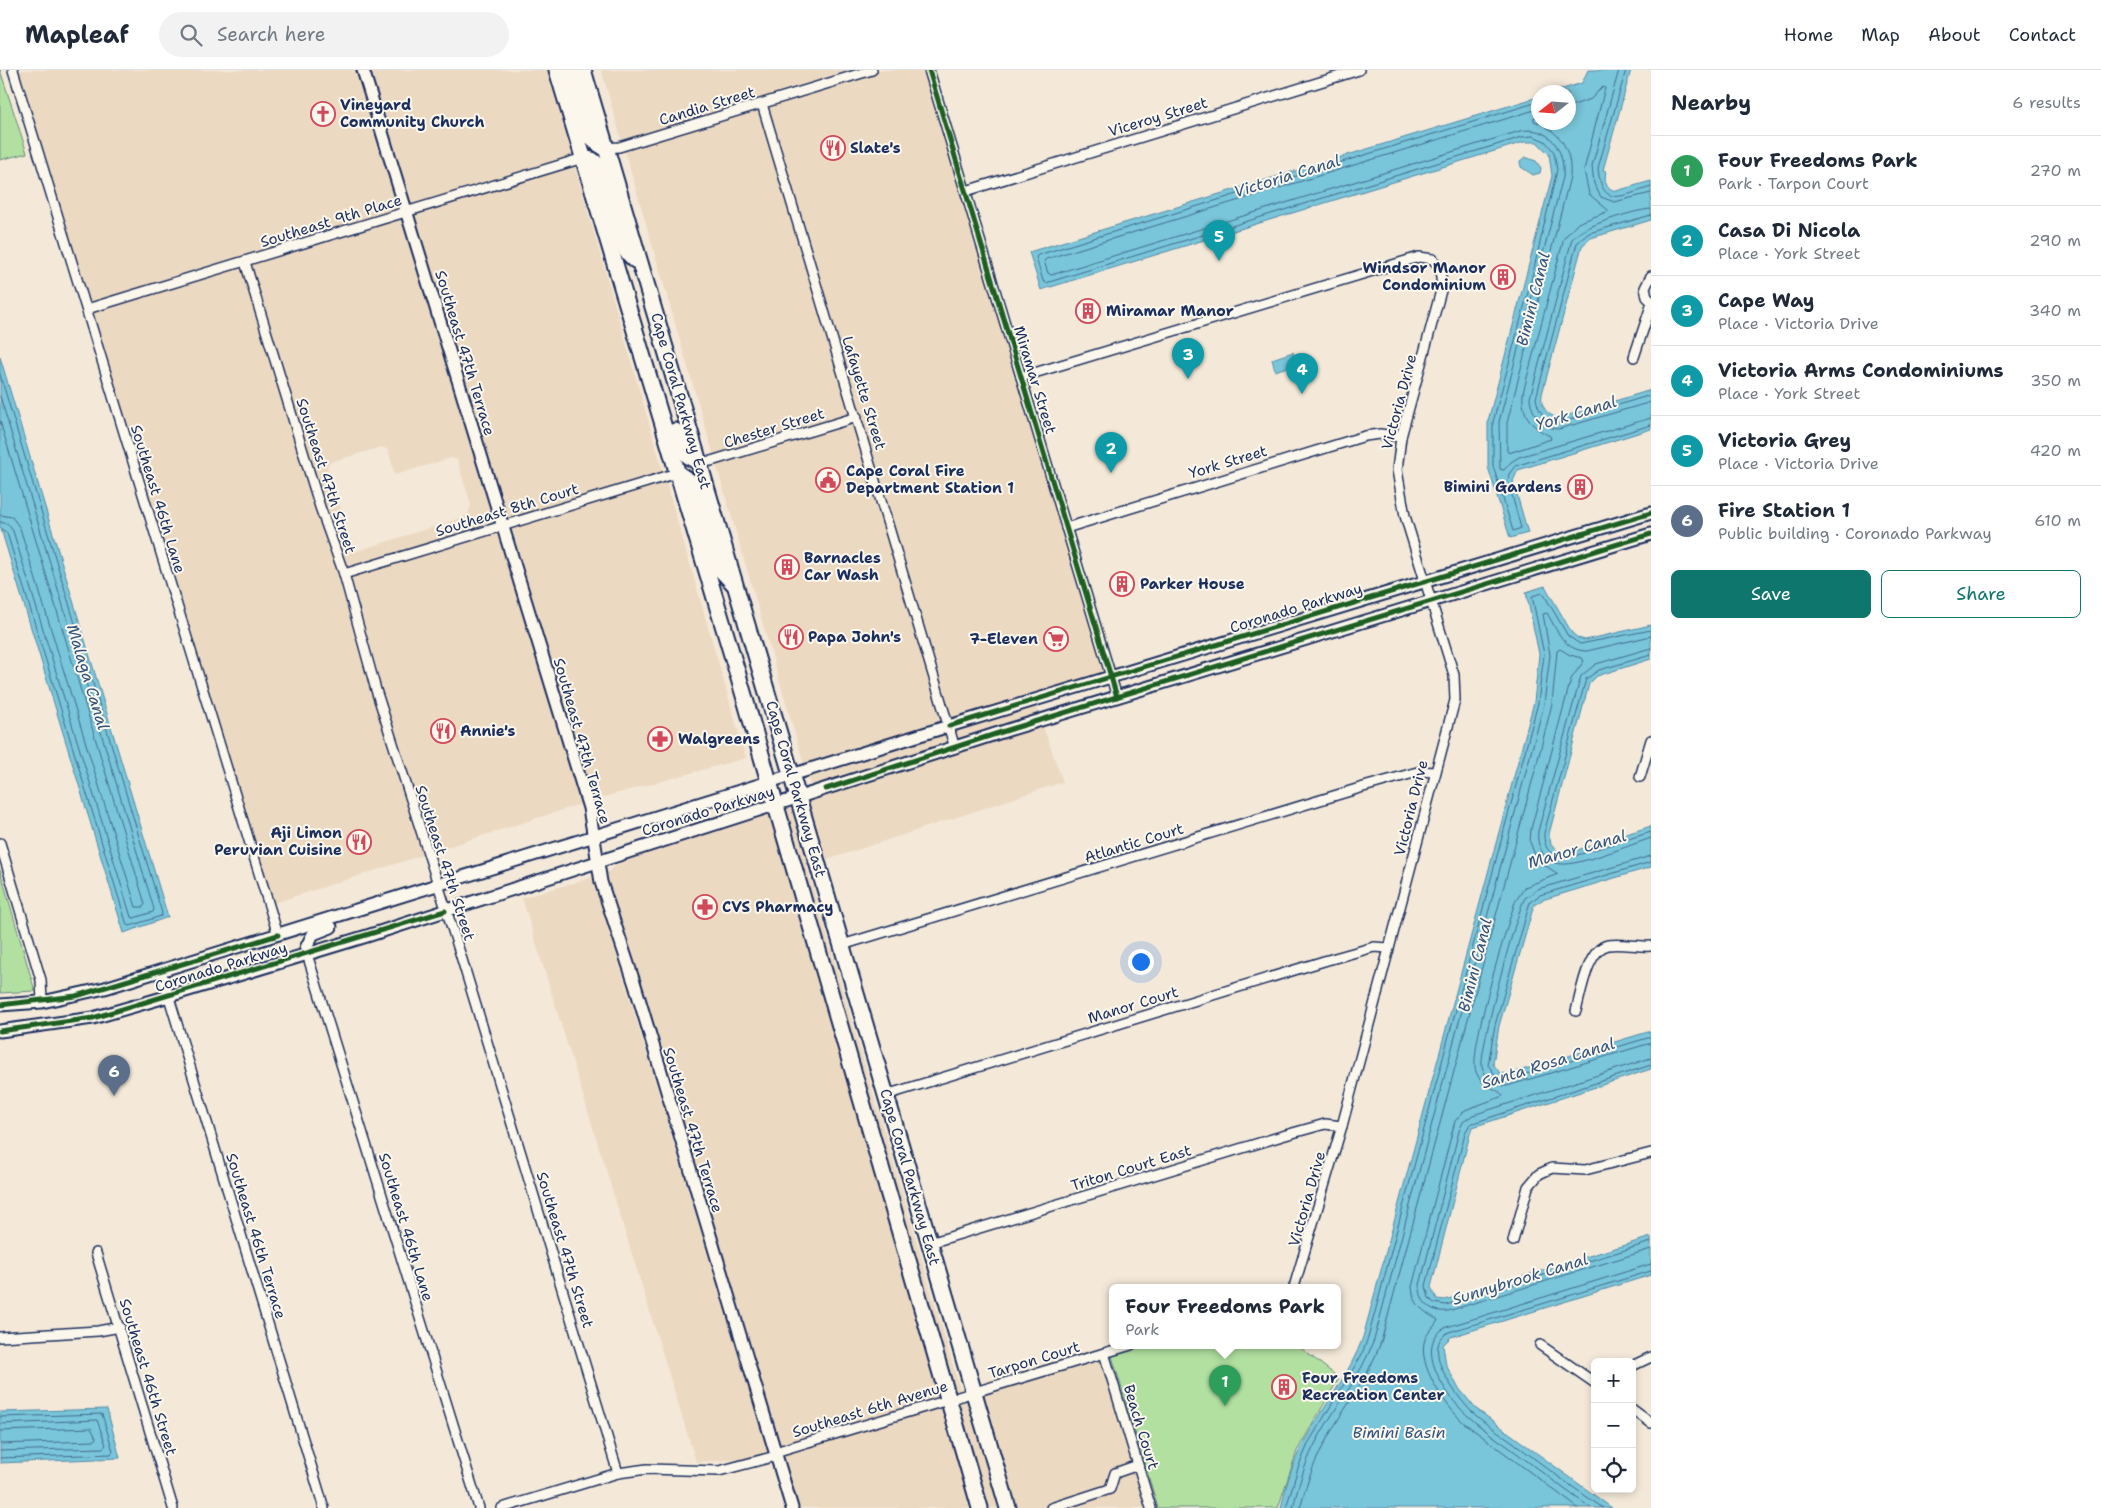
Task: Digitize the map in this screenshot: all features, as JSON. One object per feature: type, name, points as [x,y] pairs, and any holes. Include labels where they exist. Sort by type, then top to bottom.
[{"type":"main road","name":"Cape Coral Parkway East","points":[[557,70],[769,782],[980,1508]]},
{"type":"main road","points":[[569,70],[587,131],[596,144],[606,148]]},
{"type":"main road","name":"Cape Coral Parkway East","points":[[584,70],[1008,1508]]},
{"type":"main road","points":[[583,158],[592,160],[599,166],[627,252],[641,266]]},
{"type":"main road","points":[[641,352],[651,363],[659,381],[678,444],[688,457],[699,462]]},
{"type":"main road","points":[[677,473],[691,482],[720,568],[736,586]]},
{"type":"street","name":"Southeast 46th Lane","points":[[13,70],[278,935]]},
{"type":"street","name":"Southeast 47th Terrace","points":[[363,70],[589,808],[601,882],[634,985],[792,1508]]},
{"type":"street","name":"Candia Street","points":[[606,148],[618,147],[872,70]]},
{"type":"street","name":"Miramar Street","points":[[929,70],[1117,697]]},
{"type":"street","name":"Viceroy Street","points":[[966,191],[1359,70]]},
{"type":"street","name":"Lafayette Street","points":[[762,104],[956,748]]},
{"type":"street","name":"Southeast 9th Place","points":[[87,309],[583,158]]},
{"type":"street","name":"Victoria Drive","points":[[1021,377],[1412,258],[1426,257],[1433,259],[1440,268],[1442,287],[1401,437],[1397,470],[1400,493],[1454,675],[1455,687],[1452,712],[1434,772],[1342,1126],[1295,1284]]},
{"type":"street","name":"Southeast 47th Street","points":[[245,262],[320,507],[344,574],[374,682],[618,1473]]},
{"type":"street","points":[[1651,276],[1645,288],[1647,297],[1651,301]]},
{"type":"street","points":[[1634,357],[1651,306]]},
{"type":"street","name":"Chester Street","points":[[699,462],[711,461],[857,417]]},
{"type":"street","name":"York Street","points":[[1066,528],[1365,436],[1380,434],[1401,437]]},
{"type":"street","name":"Southeast 8th Court","points":[[344,574],[677,473]]},
{"type":"street","name":"Coronado Parkway","points":[[0,1005],[42,1002],[76,996],[161,971],[949,726],[1651,513]]},
{"type":"street","name":"Coronado Parkway","points":[[0,1031],[93,1018],[169,996],[446,911],[1117,697],[1651,534]]},
{"type":"street","points":[[1640,777],[1651,740]]},
{"type":"street","name":"Atlantic Court","points":[[842,945],[1360,788],[1420,771],[1434,772]]},
{"type":"street","points":[[0,843],[41,980],[42,1002]]},
{"type":"street","points":[[307,954],[306,948],[313,934],[347,922],[354,912]]},
{"type":"street","points":[[1576,1012],[1590,963],[1598,949],[1609,945],[1651,946]]},
{"type":"street","name":"Manor Court","points":[[886,1094],[1324,961],[1374,947],[1388,948]]},
{"type":"street","name":"Southeast 46th Lane","points":[[307,954],[479,1508]]},
{"type":"street","name":"Southeast 46th Terrace","points":[[161,971],[324,1508]]},
{"type":"street","name":"Triton Court East","points":[[930,1243],[1282,1136],[1325,1124],[1342,1126]]},
{"type":"street","points":[[1513,1241],[1528,1188],[1533,1180],[1545,1170],[1557,1168],[1585,1170],[1651,1153]]},
{"type":"street","name":"Southeast 46th Street","points":[[96,1253],[120,1327],[173,1508]]},
{"type":"street","points":[[0,1337],[98,1331],[120,1327]]},
{"type":"street","points":[[1540,1345],[1591,1380]]},
{"type":"street","name":"Tarpon Court","points":[[974,1392],[1118,1349]]},
{"type":"street","name":"Beach Court","points":[[1104,1353],[1151,1508]]},
{"type":"street","points":[[1636,1364],[1651,1357]]},
{"type":"street","name":"Southeast 6th Avenue","points":[[502,1508],[618,1473],[647,1469],[719,1471],[974,1392]]},
{"type":"street","points":[[1636,1412],[1651,1423]]},
{"type":"street","points":[[1051,1508],[1110,1489],[1115,1473],[1138,1465]]},
{"type":"shaded area","points":[[16,70],[356,70],[581,804],[265,906]],"holes":[[[382,447],[388,450],[395,475],[451,458],[457,460],[471,505],[467,516],[357,551],[354,550],[327,466],[331,462]]]},
{"type":"shaded area","points":[[370,70],[547,70],[746,758],[593,800]]},
{"type":"shaded area","points":[[601,70],[933,70],[1116,670],[804,765]]},
{"type":"shaded area","points":[[1036,707],[1039,715],[811,788],[808,776]]},
{"type":"shaded area","points":[[1043,726],[1063,782],[824,861],[807,802]]},
{"type":"shaded area","points":[[794,806],[811,866],[807,867],[960,1389],[965,1388],[1001,1508],[987,1508],[783,809]]},
{"type":"shaded area","points":[[771,814],[973,1508],[799,1508],[641,984],[607,881],[606,873],[623,861]]},
{"type":"shaded area","points":[[593,877],[769,1456],[761,1459],[696,1462],[522,898]]},
{"type":"shaded area","points":[[1101,1347],[1152,1508],[1015,1508],[978,1384]]},
{"type":"green space","points":[[0,70],[27,153],[0,160]]},
{"type":"green space","points":[[0,870],[35,991],[0,993]]},
{"type":"green space","points":[[1134,1349],[1302,1349],[1339,1378],[1297,1451],[1278,1508],[1158,1508],[1112,1356]]},
{"type":"water","points":[[1588,70],[1631,70],[1603,170],[1606,171],[1605,181],[1607,186],[1616,191],[1651,181],[1651,220],[1591,238],[1582,246],[1542,394],[1542,403],[1548,413],[1559,418],[1651,390],[1651,429],[1518,470],[1513,481],[1528,533],[1510,538],[1488,467],[1488,421],[1552,176],[1549,154],[1537,142],[1524,142],[1041,290],[1029,252],[1531,99],[1531,130],[1576,130],[1576,85],[1582,83]]},
{"type":"water","points":[[1525,157],[1536,161],[1541,168],[1540,173],[1533,175],[1521,167],[1520,161]]},
{"type":"water","points":[[1293,352],[1297,364],[1275,371],[1272,359]]},
{"type":"water","name":"Malaga Canal","points":[[0,357],[168,917],[124,933],[0,526]]},
{"type":"water","points":[[1545,586],[1572,633],[1578,638],[1585,640],[1651,625],[1651,659],[1597,676],[1589,684],[1549,834],[1551,845],[1559,852],[1568,853],[1651,826],[1651,867],[1542,900],[1534,905],[1499,1026],[1493,1064],[1500,1073],[1509,1074],[1651,1031],[1651,1069],[1473,1127],[1431,1287],[1437,1299],[1445,1300],[1651,1237],[1651,1275],[1451,1337],[1443,1345],[1446,1365],[1458,1387],[1475,1408],[1612,1508],[1281,1508],[1290,1473],[1297,1456],[1312,1427],[1344,1377],[1363,1337],[1534,702],[1539,654],[1526,592]]},
{"type":"water","points":[[107,1409],[120,1458],[0,1463],[0,1412]]},
{"type":"cycle path","points":[[929,70],[1117,697]]},
{"type":"cycle path","points":[[949,726],[1651,513]]},
{"type":"cycle path","points":[[826,789],[1008,730],[1651,534]]},
{"type":"cycle path","points":[[0,1031],[93,1018],[445,911]]},
{"type":"cycle path","points":[[0,1005],[76,996],[278,935]]},
{"type":"place","name":"Vineyard Community Church","points":[[323,114]]},
{"type":"place","name":"Slate's","points":[[833,148]]},
{"type":"place","name":"Victoria Grey","points":[[1219,261]]},
{"type":"place","name":"Windsor Manor Condominium","points":[[1503,277]]},
{"type":"place","name":"Miramar Manor","points":[[1088,311]]},
{"type":"place","name":"Cape Way","points":[[1188,379]]},
{"type":"place","name":"Victoria Arms Condominiums","points":[[1302,394]]},
{"type":"place","name":"Casa Di Nicola","points":[[1111,473]]},
{"type":"place","name":"Cape Coral Fire Department Station 1","points":[[828,480]]},
{"type":"place","name":"Bimini Gardens","points":[[1580,487]]},
{"type":"place","name":"Barnacles Car Wash","points":[[787,567]]},
{"type":"place","name":"Parker House","points":[[1122,584]]},
{"type":"place","name":"Papa John's","points":[[791,637]]},
{"type":"place","name":"7-Eleven","points":[[1056,639]]},
{"type":"place","name":"Annie's","points":[[443,731]]},
{"type":"place","name":"Walgreens","points":[[660,739]]},
{"type":"place","name":"Aji Limon Peruvian Cuisine","points":[[359,842]]},
{"type":"place","name":"CVS Pharmacy","points":[[705,907]]},
{"type":"place","name":"Fire Station 1","points":[[114,1096]]},
{"type":"place","name":"Four Freedoms Recreation Center","points":[[1284,1387]]},
{"type":"place","name":"Four Freedoms Park","points":[[1225,1406]]},
{"type":"water label","name":"Victoria Canal","points":[[1287,176]]},
{"type":"water label","name":"Bimini Canal","points":[[1533,299]]},
{"type":"water label","name":"York Canal","points":[[1576,413]]},
{"type":"water label","name":"Manor Canal","points":[[1577,849]]},
{"type":"water label","name":"Bimini Canal","points":[[1475,965]]},
{"type":"water label","name":"Santa Rosa Canal","points":[[1548,1063]]},
{"type":"water label","name":"Sunnybrook Canal","points":[[1520,1279]]},
{"type":"water label","name":"Bimini Basin","points":[[1399,1432]]}]
